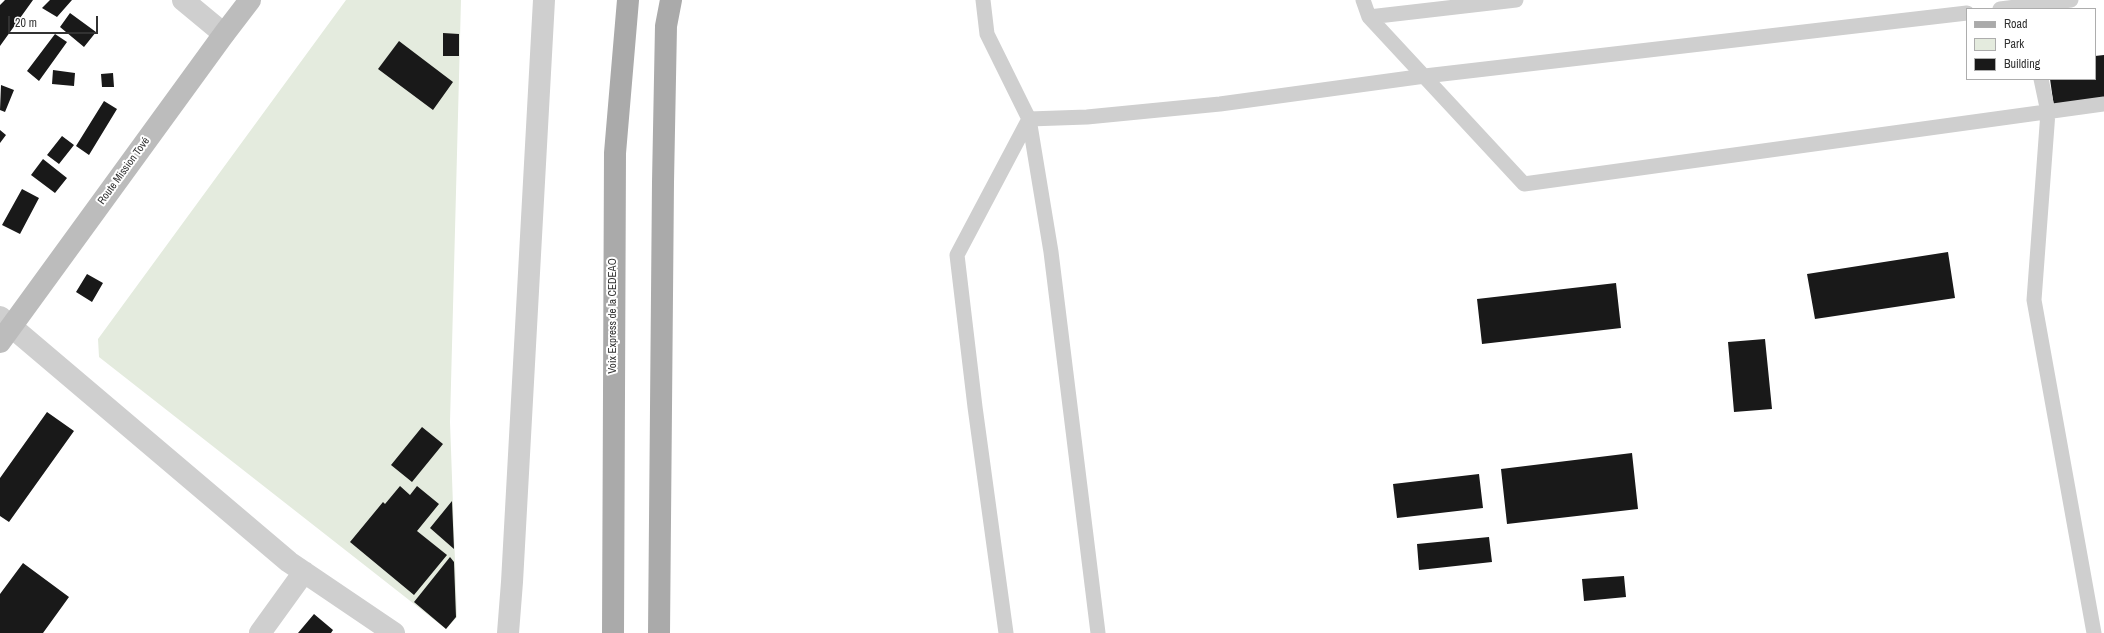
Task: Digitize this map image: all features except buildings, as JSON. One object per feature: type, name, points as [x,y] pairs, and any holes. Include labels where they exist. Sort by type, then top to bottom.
[{"type":"main road","name":"Voix Express de la CEDEAO","points":[[612,633],[615,153],[628,0]]},
{"type":"main road","points":[[659,633],[663,182],[666,26],[671,0]]},
{"type":"street","points":[[183,0],[224,34]]},
{"type":"street","name":"Route Mission Tové","points":[[4,328],[250,0]]},
{"type":"street","points":[[508,633],[544,0]]},
{"type":"street","points":[[4,328],[289,562],[394,633]]},
{"type":"street","points":[[260,633],[304,572]]},
{"type":"lane","points":[[983,0],[987,34],[1028,119],[1051,252],[1098,633]]},
{"type":"lane","points":[[1363,0],[1369,17],[1524,184],[2104,104]]},
{"type":"lane","points":[[1369,17],[1516,0]]},
{"type":"lane","points":[[2007,8],[2071,0]]},
{"type":"lane","points":[[1028,119],[1087,117],[1220,104],[1424,76],[1966,13]]},
{"type":"lane","points":[[2042,80],[2048,112],[2034,300],[2094,633]]},
{"type":"lane","points":[[1006,633],[976,407],[958,255],[1028,119]]},
{"type":"green space","points":[[346,0],[461,0],[450,422],[457,617],[446,629],[99,357],[98,339]]}]
